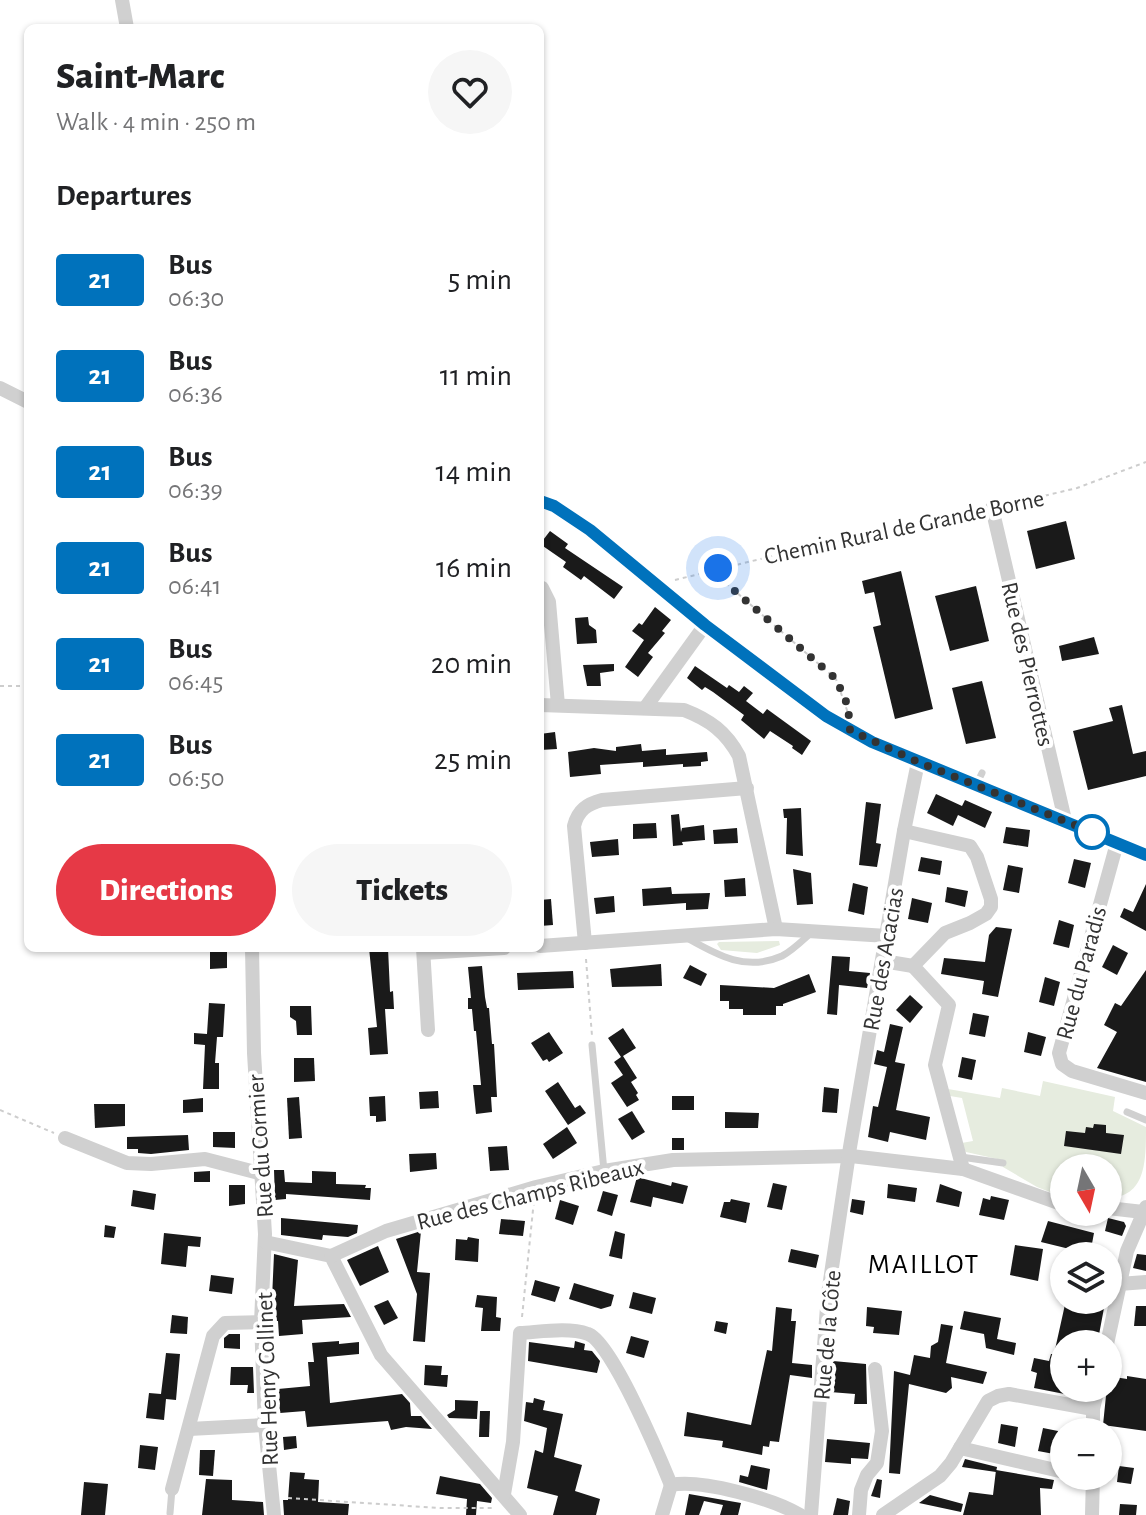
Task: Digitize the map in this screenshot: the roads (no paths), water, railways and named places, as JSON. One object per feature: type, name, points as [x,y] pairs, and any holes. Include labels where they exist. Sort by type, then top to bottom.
[{"type":"street","points":[[122,0],[126,24]]},
{"type":"street","points":[[0,388],[24,400]]},
{"type":"street","points":[[544,502],[590,530],[705,625],[826,716],[918,762],[979,779],[1146,855]]},
{"type":"street","name":"Rue des Pierrottes","points":[[992,508],[1065,820]]},
{"type":"street","points":[[544,592],[549,602],[558,705]]},
{"type":"street","points":[[645,708],[705,625]]},
{"type":"street","points":[[544,705],[684,710],[705,718],[718,728],[739,756],[776,929]]},
{"type":"street","name":"Rue des Acacias","points":[[851,1156],[918,762]]},
{"type":"street","points":[[585,943],[574,826],[581,811],[591,803],[602,800],[747,788]]},
{"type":"street","points":[[904,831],[970,846],[977,857],[991,899],[991,907],[986,914],[945,933],[913,966]]},
{"type":"street","name":"Rue du Paradis","points":[[1117,843],[1059,1053],[1062,1064],[1072,1071],[1146,1093]]},
{"type":"street","points":[[544,946],[776,929],[887,936]]},
{"type":"street","name":"Rue du Cormier","points":[[252,952],[254,1053],[265,1242],[331,1256]]},
{"type":"street","points":[[423,952],[428,1030]]},
{"type":"street","points":[[883,961],[913,966],[949,1005],[935,1065],[962,1163]]},
{"type":"street","points":[[65,1138],[127,1163],[205,1159],[263,1174]]},
{"type":"street","name":"Rue des Champs Ribeaux","points":[[331,1256],[386,1231],[536,1187],[604,1171],[673,1160],[851,1156],[962,1163],[1050,1199]]},
{"type":"street","name":"Rue de la Côte","points":[[811,1515],[828,1294],[851,1156]]},
{"type":"street","points":[[1122,1209],[1144,1210],[1122,1272]]},
{"type":"street","name":"Rue Henry Collinet","points":[[265,1242],[261,1322],[265,1425],[274,1515]]},
{"type":"street","points":[[331,1256],[381,1355],[518,1511]]},
{"type":"street","points":[[1122,1284],[1146,1282]]},
{"type":"street","points":[[172,1489],[213,1336],[225,1323],[261,1322]]},
{"type":"street","points":[[504,1494],[513,1442],[520,1333],[587,1333],[602,1344],[643,1419],[671,1485],[662,1515]]},
{"type":"street","points":[[859,1515],[861,1490],[867,1475],[877,1463],[882,1431],[875,1369]]},
{"type":"street","points":[[883,1515],[940,1476],[988,1401],[1009,1394],[1093,1409]]},
{"type":"street","points":[[1093,1418],[1095,1402]]},
{"type":"street","points":[[189,1429],[265,1425]]},
{"type":"street","points":[[960,1448],[1050,1469]]},
{"type":"street","points":[[671,1485],[702,1483],[771,1503],[800,1515]]},
{"type":"street","points":[[1090,1490],[1092,1515]]},
{"type":"lane","points":[[686,937],[724,959],[753,962],[782,955],[814,931]]},
{"type":"lane","points":[[592,1045],[604,1171]]},
{"type":"lane","points":[[1127,1112],[1146,1120]]},
{"type":"lane","points":[[962,1163],[1003,1163]]},
{"type":"lane","points":[[170,1513],[172,1489]]},
{"type":"district","name":"MAILLOT","points":[[924,1263]]}]
